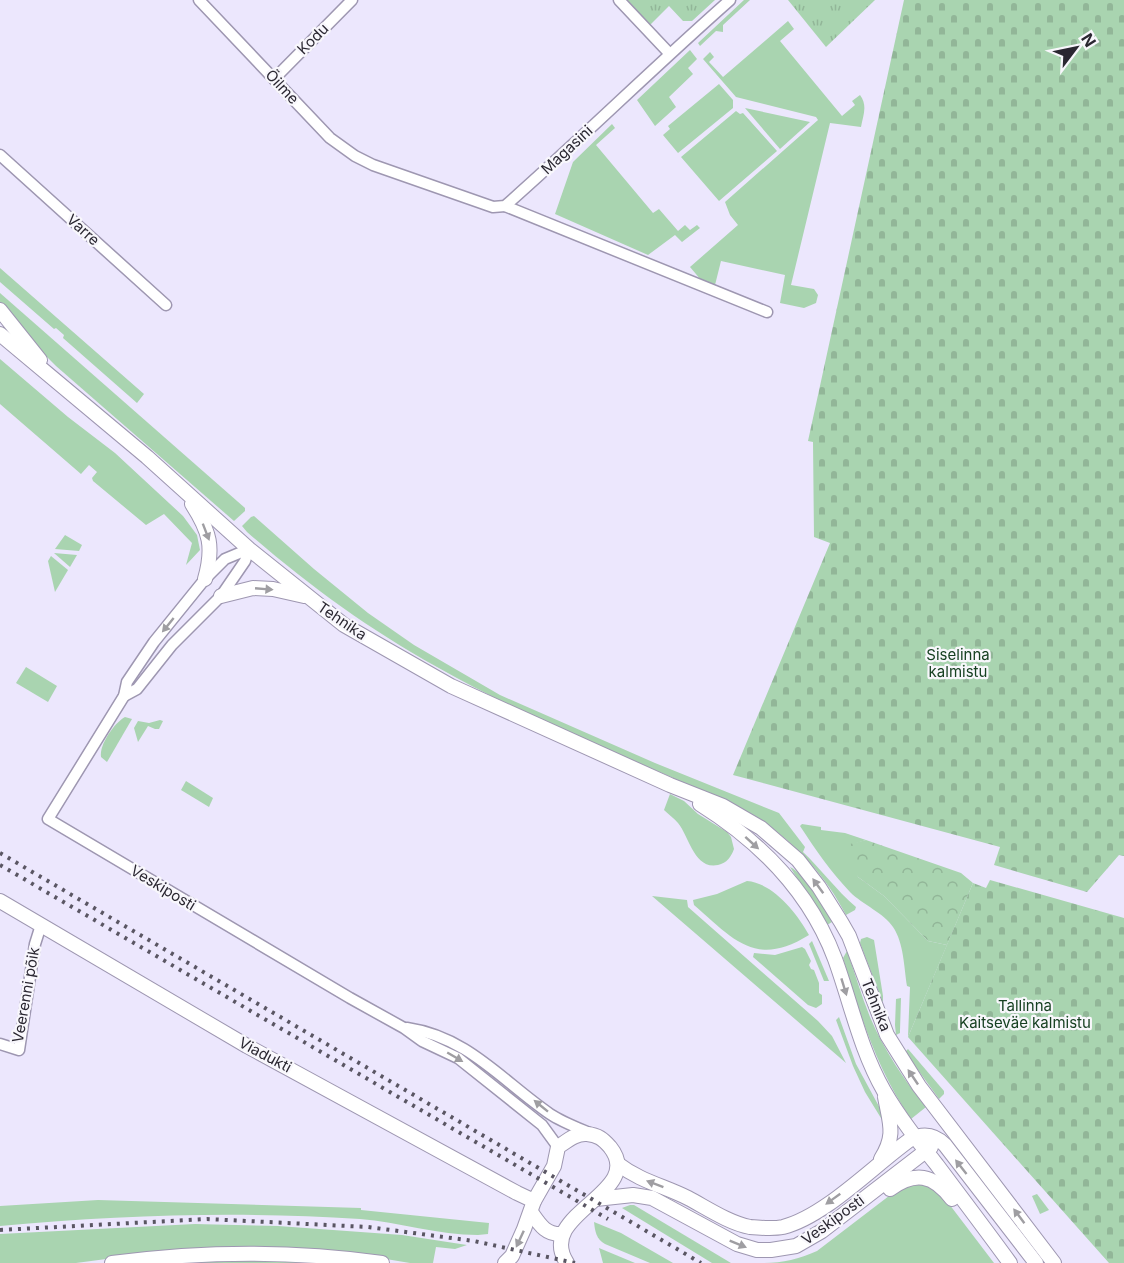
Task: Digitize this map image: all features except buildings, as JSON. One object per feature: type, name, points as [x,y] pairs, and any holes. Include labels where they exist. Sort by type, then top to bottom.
[{"type":"main road","name":"Tehnika","points":[[0,310],[61,384]]},
{"type":"main road","name":"Tehnika","points":[[0,334],[61,384],[249,549],[344,625],[451,686],[670,785],[723,806],[761,828],[798,860],[819,887],[849,936],[887,1035],[919,1086],[1054,1263]]},
{"type":"main road","points":[[182,490],[202,519],[210,542],[210,562],[205,579]]},
{"type":"main road","points":[[221,596],[254,588],[273,589],[308,597]]},
{"type":"main road","name":"Tehnika","points":[[670,785],[741,832],[776,865],[800,894],[823,932],[834,957],[861,1038],[883,1089],[915,1137],[1010,1263]]},
{"type":"main road","name":"Viadukti","points":[[0,901],[247,1046],[517,1194],[532,1207]]},
{"type":"main road","points":[[879,1163],[889,1145],[892,1133],[883,1089]]},
{"type":"main road","points":[[938,1138],[943,1116]]},
{"type":"main road","points":[[505,1263],[512,1256],[532,1207],[554,1166],[558,1147],[581,1133],[592,1134],[603,1139],[613,1151],[618,1164],[613,1181],[596,1199],[574,1216],[562,1234],[562,1248],[567,1263]]},
{"type":"main road","points":[[915,1137],[925,1135],[938,1138],[945,1145],[1036,1263]]},
{"type":"main road","name":"Veskiposti","points":[[618,1164],[633,1175],[679,1193],[734,1222],[767,1228],[782,1227],[804,1218],[832,1201],[915,1137]]},
{"type":"main road","name":"Veskiposti","points":[[596,1199],[633,1195],[652,1198],[737,1244],[756,1250],[796,1246],[822,1231],[926,1151],[938,1138]]},
{"type":"main road","points":[[871,1193],[887,1191],[904,1179],[928,1178],[944,1188],[964,1215],[979,1220]]},
{"type":"main road","points":[[532,1207],[548,1232],[554,1235],[562,1234]]},
{"type":"main road","points":[[112,1263],[180,1255],[262,1253],[345,1258],[382,1263]]},
{"type":"street","name":"Õilme","points":[[199,0],[330,138],[355,156],[374,165],[493,207],[505,206]]},
{"type":"street","name":"Kodu","points":[[274,79],[352,0]]},
{"type":"street","points":[[619,0],[669,53]]},
{"type":"street","name":"Magasini","points":[[505,206],[565,153],[669,53],[730,0]]},
{"type":"street","name":"Varre","points":[[0,155],[166,305]]},
{"type":"street","points":[[505,206],[767,312]]},
{"type":"street","name":"Veskiposti","points":[[249,549],[225,559],[205,579],[149,650],[127,682],[124,696],[48,819],[404,1028],[422,1041],[458,1058],[542,1125],[558,1147]]},
{"type":"street","name":"Veskiposti","points":[[124,696],[137,690],[172,645],[221,596],[245,561],[249,549]]},
{"type":"street","name":"Veerenni põik","points":[[0,1044],[19,1050],[35,944],[41,925]]},
{"type":"street","name":"Veskiposti","points":[[404,1028],[428,1031],[470,1052],[551,1114],[592,1134]]},
{"type":"green space","points":[[625,0],[715,0],[692,21],[683,21],[669,6],[649,26]]},
{"type":"green space","points":[[744,0],[750,0],[723,25],[723,32],[716,31],[700,46],[698,43]]},
{"type":"green space","points":[[788,0],[875,0],[826,47]]},
{"type":"green space","name":"Siselinna kalmistu","points":[[904,0],[1124,0],[1124,856],[1119,855],[1087,892],[994,865],[1000,847],[733,775],[830,543],[814,537],[813,442],[808,441]]},
{"type":"green space","points":[[788,21],[794,29],[780,41],[842,116],[855,105],[852,101],[860,95],[864,107],[861,127],[830,123],[791,285],[814,289],[818,295],[816,303],[804,308],[780,303],[785,275],[721,261],[715,285],[701,280],[690,267],[738,225],[730,215],[725,202],[818,120],[816,117],[736,97],[703,59],[710,52],[714,57],[709,62],[723,77]]},
{"type":"green space","points":[[690,50],[697,59],[688,68],[693,74],[669,97],[676,107],[655,126],[637,100]]},
{"type":"green space","points":[[719,84],[733,100],[733,108],[678,153],[663,135],[670,129],[668,126]]},
{"type":"green space","points":[[745,108],[810,122],[780,149]]},
{"type":"green space","points":[[736,111],[743,113],[777,151],[719,201],[681,157]]},
{"type":"green space","points":[[612,124],[615,128],[596,145],[653,213],[659,209],[678,231],[685,225],[690,230],[697,225],[700,228],[682,242],[675,235],[648,255],[555,214],[573,162]]},
{"type":"green space","points":[[0,268],[144,394],[137,403],[63,338],[64,335],[0,282]]},
{"type":"green space","points":[[0,293],[245,508],[245,511],[234,521],[56,366],[33,343],[0,302]]},
{"type":"green space","points":[[0,359],[68,417],[115,453],[183,516],[197,535],[200,550],[186,565],[192,543],[164,514],[146,525],[93,481],[92,478],[97,472],[89,465],[81,474],[0,404]]},
{"type":"green space","points":[[254,516],[368,613],[414,645],[500,695],[655,763],[779,813],[805,847],[803,852],[856,907],[855,910],[846,915],[838,900],[807,860],[782,836],[755,816],[476,688],[411,652],[362,621],[315,588],[247,532],[242,526]]},
{"type":"green space","points":[[65,535],[82,545],[79,551],[55,549]]},
{"type":"green space","points":[[54,553],[77,555],[70,567]]},
{"type":"green space","points":[[51,556],[68,570],[55,592],[48,561]]},
{"type":"green space","points":[[26,667],[57,686],[48,702],[16,683]]},
{"type":"green space","points":[[125,717],[132,719],[107,762],[101,757],[102,747],[112,729]]},
{"type":"green space","points":[[138,721],[149,723],[163,721],[159,729],[148,726],[138,742],[134,728]]},
{"type":"green space","points":[[186,781],[213,798],[209,807],[181,790]]},
{"type":"green space","points":[[670,794],[684,801],[698,814],[727,832],[734,849],[726,861],[718,865],[710,865],[698,857],[678,823],[664,810]]},
{"type":"green space","points":[[802,824],[866,840],[850,845],[858,877],[884,896],[928,941],[947,945],[908,1037],[910,987],[907,986],[897,933],[884,917],[855,897],[843,884],[811,843],[800,826]]},
{"type":"green space","points":[[866,840],[961,873],[973,883],[947,945],[928,941],[884,896],[858,877],[849,863],[850,844]]},
{"type":"green space","points":[[790,867],[802,876],[820,900],[832,922],[827,925]]},
{"type":"green space","name":"Tallinna Kaitseväe kalmistu","points":[[990,880],[1124,918],[1124,1263],[1109,1263],[908,1037],[973,883],[986,888]]},
{"type":"green space","points":[[747,881],[757,883],[775,893],[791,909],[809,935],[790,945],[774,949],[747,946],[721,929],[694,905],[693,900],[717,894]]},
{"type":"green space","points":[[652,896],[687,900],[688,907],[818,1021],[832,1036],[846,1063]]},
{"type":"green space","points":[[867,937],[874,940],[883,1003],[860,943],[861,939]]},
{"type":"green space","points":[[812,941],[829,981],[824,981],[809,944]]},
{"type":"green space","points":[[802,947],[811,961],[809,965],[814,970],[819,983],[819,993],[822,995],[822,1004],[816,1008],[808,1005],[753,957],[754,953],[775,955]]},
{"type":"green space","points":[[847,951],[867,1009],[888,1053],[926,1107],[911,1119],[888,1081],[871,1042],[843,958]]},
{"type":"green space","points":[[901,998],[900,1033],[896,1035],[896,999]]},
{"type":"green space","points":[[839,1017],[856,1064],[882,1112],[884,1123],[865,1092],[853,1066],[836,1020]]},
{"type":"green space","points":[[908,1049],[944,1091],[939,1099],[905,1052]]},
{"type":"green space","points":[[909,1182],[928,1184],[943,1196],[994,1263],[764,1263],[791,1260],[817,1251]]},
{"type":"green space","points":[[1037,1194],[1049,1210],[1040,1214],[1032,1196]]},
{"type":"green space","points":[[98,1200],[361,1208],[361,1210],[489,1223],[488,1234],[478,1235],[448,1233],[360,1219],[270,1215],[135,1217],[0,1226],[0,1206]]},
{"type":"green space","points":[[634,1205],[731,1263],[712,1263],[622,1208]]},
{"type":"green space","points":[[594,1222],[621,1233],[673,1263],[650,1263],[605,1244],[598,1237]]},
{"type":"green space","points":[[195,1224],[278,1226],[402,1235],[467,1245],[455,1249],[436,1247],[433,1263],[410,1263],[350,1253],[229,1247],[174,1250],[76,1263],[0,1263],[0,1234]]},
{"type":"green space","points":[[599,1248],[635,1263],[603,1263]]},
{"type":"green space","points":[[219,1259],[338,1263],[159,1263]]},
{"type":"railway","points":[[0,853],[701,1263]]},
{"type":"railway","points":[[0,865],[608,1219]]},
{"type":"railway","points":[[0,1230],[207,1219],[368,1227],[474,1241],[575,1263]]}]
